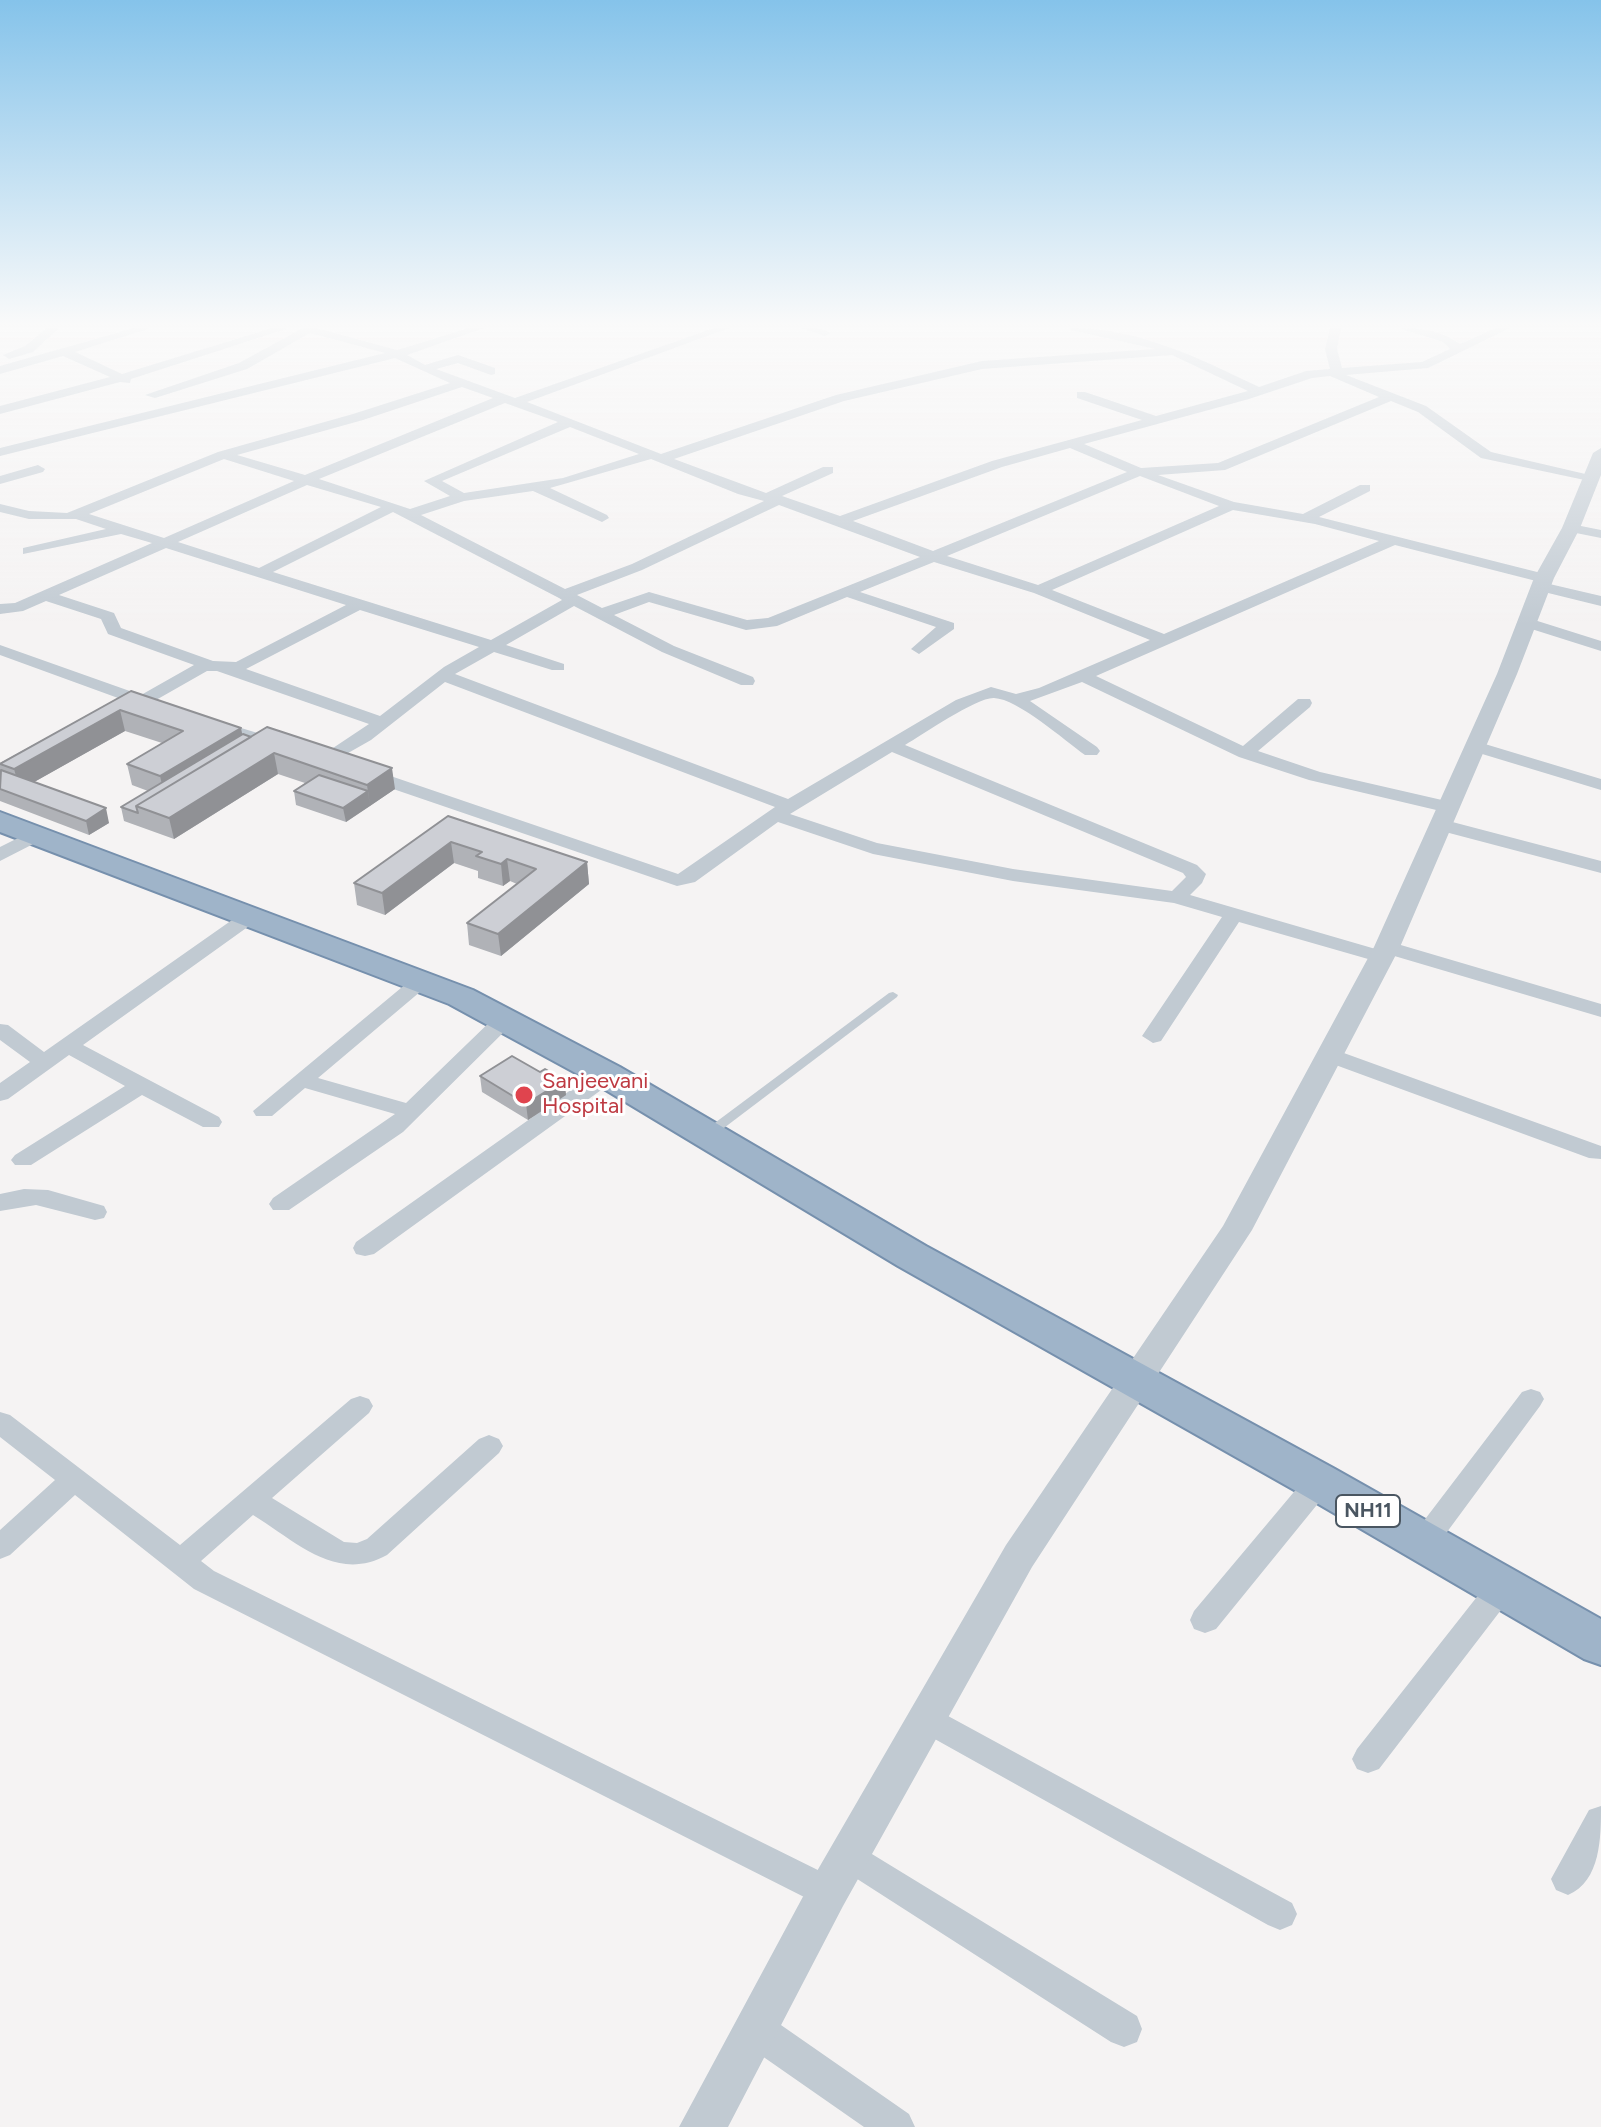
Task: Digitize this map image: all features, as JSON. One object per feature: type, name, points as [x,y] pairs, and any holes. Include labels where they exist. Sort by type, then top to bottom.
[{"type":"highway","name":"NH11","points":[[0,821],[420,982],[506,1019],[607,1075],[912,1256],[1319,1482],[1601,1644]]},
{"type":"street","points":[[0,452],[101,427]]},
{"type":"street","points":[[77,515],[223,455],[322,427]]},
{"type":"street","points":[[0,609],[18,608],[303,480],[439,427]]},
{"type":"street","points":[[462,497],[431,481],[558,427]]},
{"type":"street","points":[[584,427],[732,486],[842,520],[931,556],[1039,590],[1166,641]]},
{"type":"street","points":[[410,514],[462,497],[565,482],[748,427]]},
{"type":"street","points":[[842,520],[997,464],[1127,427]]},
{"type":"street","points":[[600,614],[649,597],[754,626],[771,623],[1139,472],[1231,463],[1317,427]]},
{"type":"street","points":[[703,2127],[828,1892],[1019,1556],[1236,1230],[1385,952],[1528,623],[1542,583],[1595,474],[1486,455],[1447,427]]},
{"type":"street","points":[[1070,443],[1231,506],[1305,518],[1393,540],[1601,601]]},
{"type":"street","points":[[223,455],[393,506],[668,649],[747,681]]},
{"type":"street","points":[[0,480],[38,469]]},
{"type":"street","points":[[328,761],[383,723],[443,675],[569,598],[828,470]]},
{"type":"street","points":[[538,488],[602,518]]},
{"type":"street","points":[[1305,518],[1365,488]]},
{"type":"street","points":[[262,572],[393,506]]},
{"type":"street","points":[[1039,590],[1231,506]]},
{"type":"street","points":[[0,508],[29,515],[77,515],[558,667]]},
{"type":"street","points":[[1571,528],[1601,534]]},
{"type":"street","points":[[28,551],[123,529]]},
{"type":"street","points":[[1016,699],[1045,692],[1166,641],[1393,540]]},
{"type":"street","points":[[846,592],[948,626],[919,649]]},
{"type":"street","points":[[45,596],[108,616],[114,631],[383,723]]},
{"type":"street","points":[[229,668],[242,665],[361,603]]},
{"type":"street","points":[[1528,623],[1601,646]]},
{"type":"street","points":[[0,650],[170,710]]},
{"type":"street","points":[[116,716],[209,665]]},
{"type":"street","points":[[443,675],[873,848],[1013,875],[1176,897],[1601,1011]]},
{"type":"street","points":[[1083,676],[1245,753],[1601,867]]},
{"type":"street","points":[[198,719],[677,880],[688,878],[782,810],[982,694],[1000,692],[1016,699],[1091,751]]},
{"type":"street","points":[[1245,753],[1304,703]]},
{"type":"street","points":[[892,746],[1190,869],[1196,874],[1195,879],[1176,897]]},
{"type":"street","points":[[1475,746],[1601,785]]},
{"type":"street","points":[[0,855],[36,835]]},
{"type":"street","points":[[1153,1036],[1234,914]]},
{"type":"street","points":[[0,1094],[249,917]]},
{"type":"street","points":[[264,1111],[420,982]]},
{"type":"street","points":[[281,1204],[395,1127],[506,1019]]},
{"type":"street","points":[[0,1030],[45,1063]]},
{"type":"street","points":[[68,1046],[211,1122]]},
{"type":"street","points":[[1330,1055],[1597,1153]]},
{"type":"street","points":[[365,1248],[607,1075]]},
{"type":"street","points":[[301,1080],[412,1112]]},
{"type":"street","points":[[23,1160],[142,1085]]},
{"type":"street","points":[[0,1203],[23,1195],[34,1195],[95,1212]]},
{"type":"street","points":[[1423,1543],[1531,1399]]},
{"type":"street","points":[[180,1562],[360,1406]]},
{"type":"street","points":[[0,1422],[204,1580],[828,1892]]},
{"type":"street","points":[[252,1500],[335,1551],[349,1557],[362,1556],[377,1547],[489,1446]]},
{"type":"street","points":[[0,1547],[74,1479]]},
{"type":"street","points":[[1205,1620],[1319,1482]]},
{"type":"street","points":[[1368,1759],[1501,1588]]},
{"type":"street","points":[[926,1718],[1280,1914]]},
{"type":"street","points":[[1568,1879],[1601,1821]]},
{"type":"street","points":[[849,1855],[1124,2029]]},
{"type":"street","points":[[755,2029],[896,2127]]},
{"type":"lane","points":[[706,1135],[893,995]]},
{"type":"building","points":[[131,691],[241,728],[160,776],[127,764],[183,731],[120,710],[14,769],[0,764]]},
{"type":"building","points":[[267,727],[392,768],[367,785],[274,753],[169,818],[136,806]]},
{"type":"building","points":[[243,734],[251,737],[136,806],[138,813],[121,807]]},
{"type":"building","points":[[1,770],[106,808],[86,821],[0,789]]},
{"type":"building","points":[[319,775],[368,791],[343,808],[294,791]]},
{"type":"building","points":[[448,816],[587,862],[498,934],[467,923],[536,869],[507,859],[501,864],[476,856],[482,852],[451,842],[382,893],[354,883]]},
{"type":"building","points":[[512,1056],[540,1072],[545,1069],[564,1080],[526,1104],[480,1076]]},
{"type":"place","name":"Sanjeevani Hospital","points":[[524,1095]]}]
